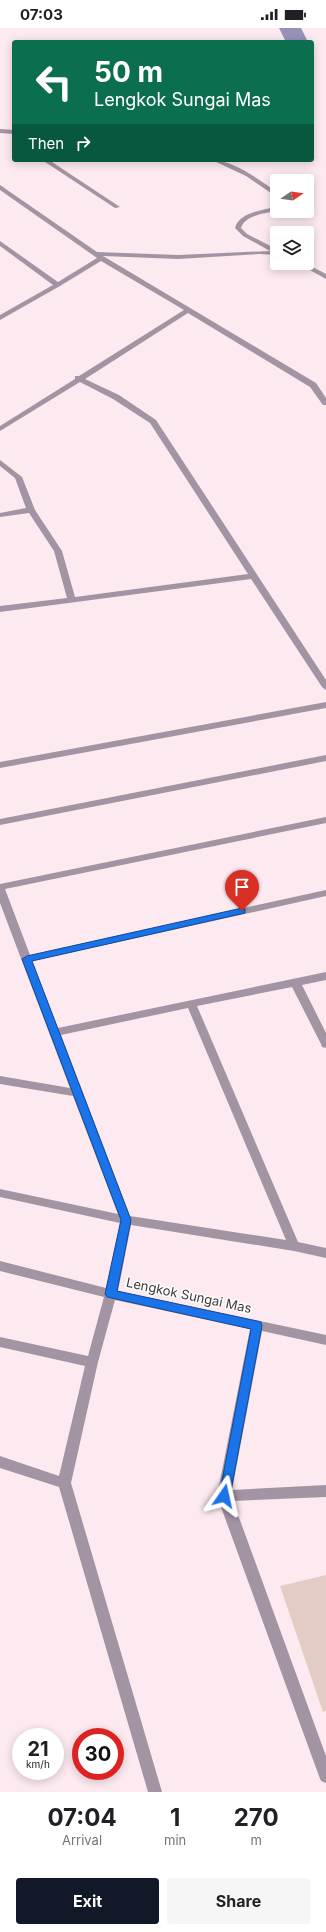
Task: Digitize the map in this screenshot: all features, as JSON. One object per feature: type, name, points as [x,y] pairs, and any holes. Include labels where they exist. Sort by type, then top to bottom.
[{"type":"street","points":[[0,131],[12,132]]},
{"type":"street","points":[[48,162],[117,208]]},
{"type":"street","points":[[219,162],[248,175],[270,190]]},
{"type":"street","points":[[0,187],[99,256],[313,385],[326,403]]},
{"type":"street","points":[[270,211],[242,219],[238,224],[238,228],[245,235],[270,248]]},
{"type":"street","points":[[0,243],[58,285]]},
{"type":"street","points":[[0,318],[58,285],[99,256],[178,257],[270,252]]},
{"type":"street","points":[[313,270],[326,277]]},
{"type":"street","points":[[0,307],[8,313]]},
{"type":"street","points":[[0,429],[78,378],[189,310]]},
{"type":"street","points":[[78,378],[116,397],[153,422],[326,687]]},
{"type":"street","points":[[0,462],[18,477],[31,510],[58,551],[72,599]]},
{"type":"street","points":[[0,515],[31,510]]},
{"type":"street","points":[[0,608],[253,576]]},
{"type":"street","points":[[0,765],[326,705]]},
{"type":"street","points":[[0,822],[326,758]]},
{"type":"street","points":[[155,1792],[64,1483],[92,1362],[111,1294],[126,1220],[56,1032],[0,888],[326,820]]},
{"type":"street","points":[[27,959],[326,893]]},
{"type":"street","points":[[56,1032],[326,976]]},
{"type":"street","points":[[295,982],[326,1044]]},
{"type":"street","points":[[191,1004],[294,1246]]},
{"type":"street","points":[[0,1080],[78,1093]]},
{"type":"street","points":[[0,1193],[126,1220],[294,1246],[326,1253]]},
{"type":"street","name":"Lengkok Sungai Mas","points":[[0,1266],[111,1294],[326,1340]]},
{"type":"street","points":[[257,1326],[224,1496],[326,1776]]},
{"type":"street","points":[[0,1342],[92,1362]]},
{"type":"street","points":[[0,1462],[64,1483]]},
{"type":"street","points":[[224,1496],[326,1491]]},
{"type":"building","points":[[326,1575],[326,1711],[323,1712],[280,1586]]},
{"type":"waterway","points":[[290,28],[296,40]]},
{"type":"route","points":[[224,1496],[257,1326],[111,1294],[126,1220],[56,1032],[27,959],[242,911]]}]
